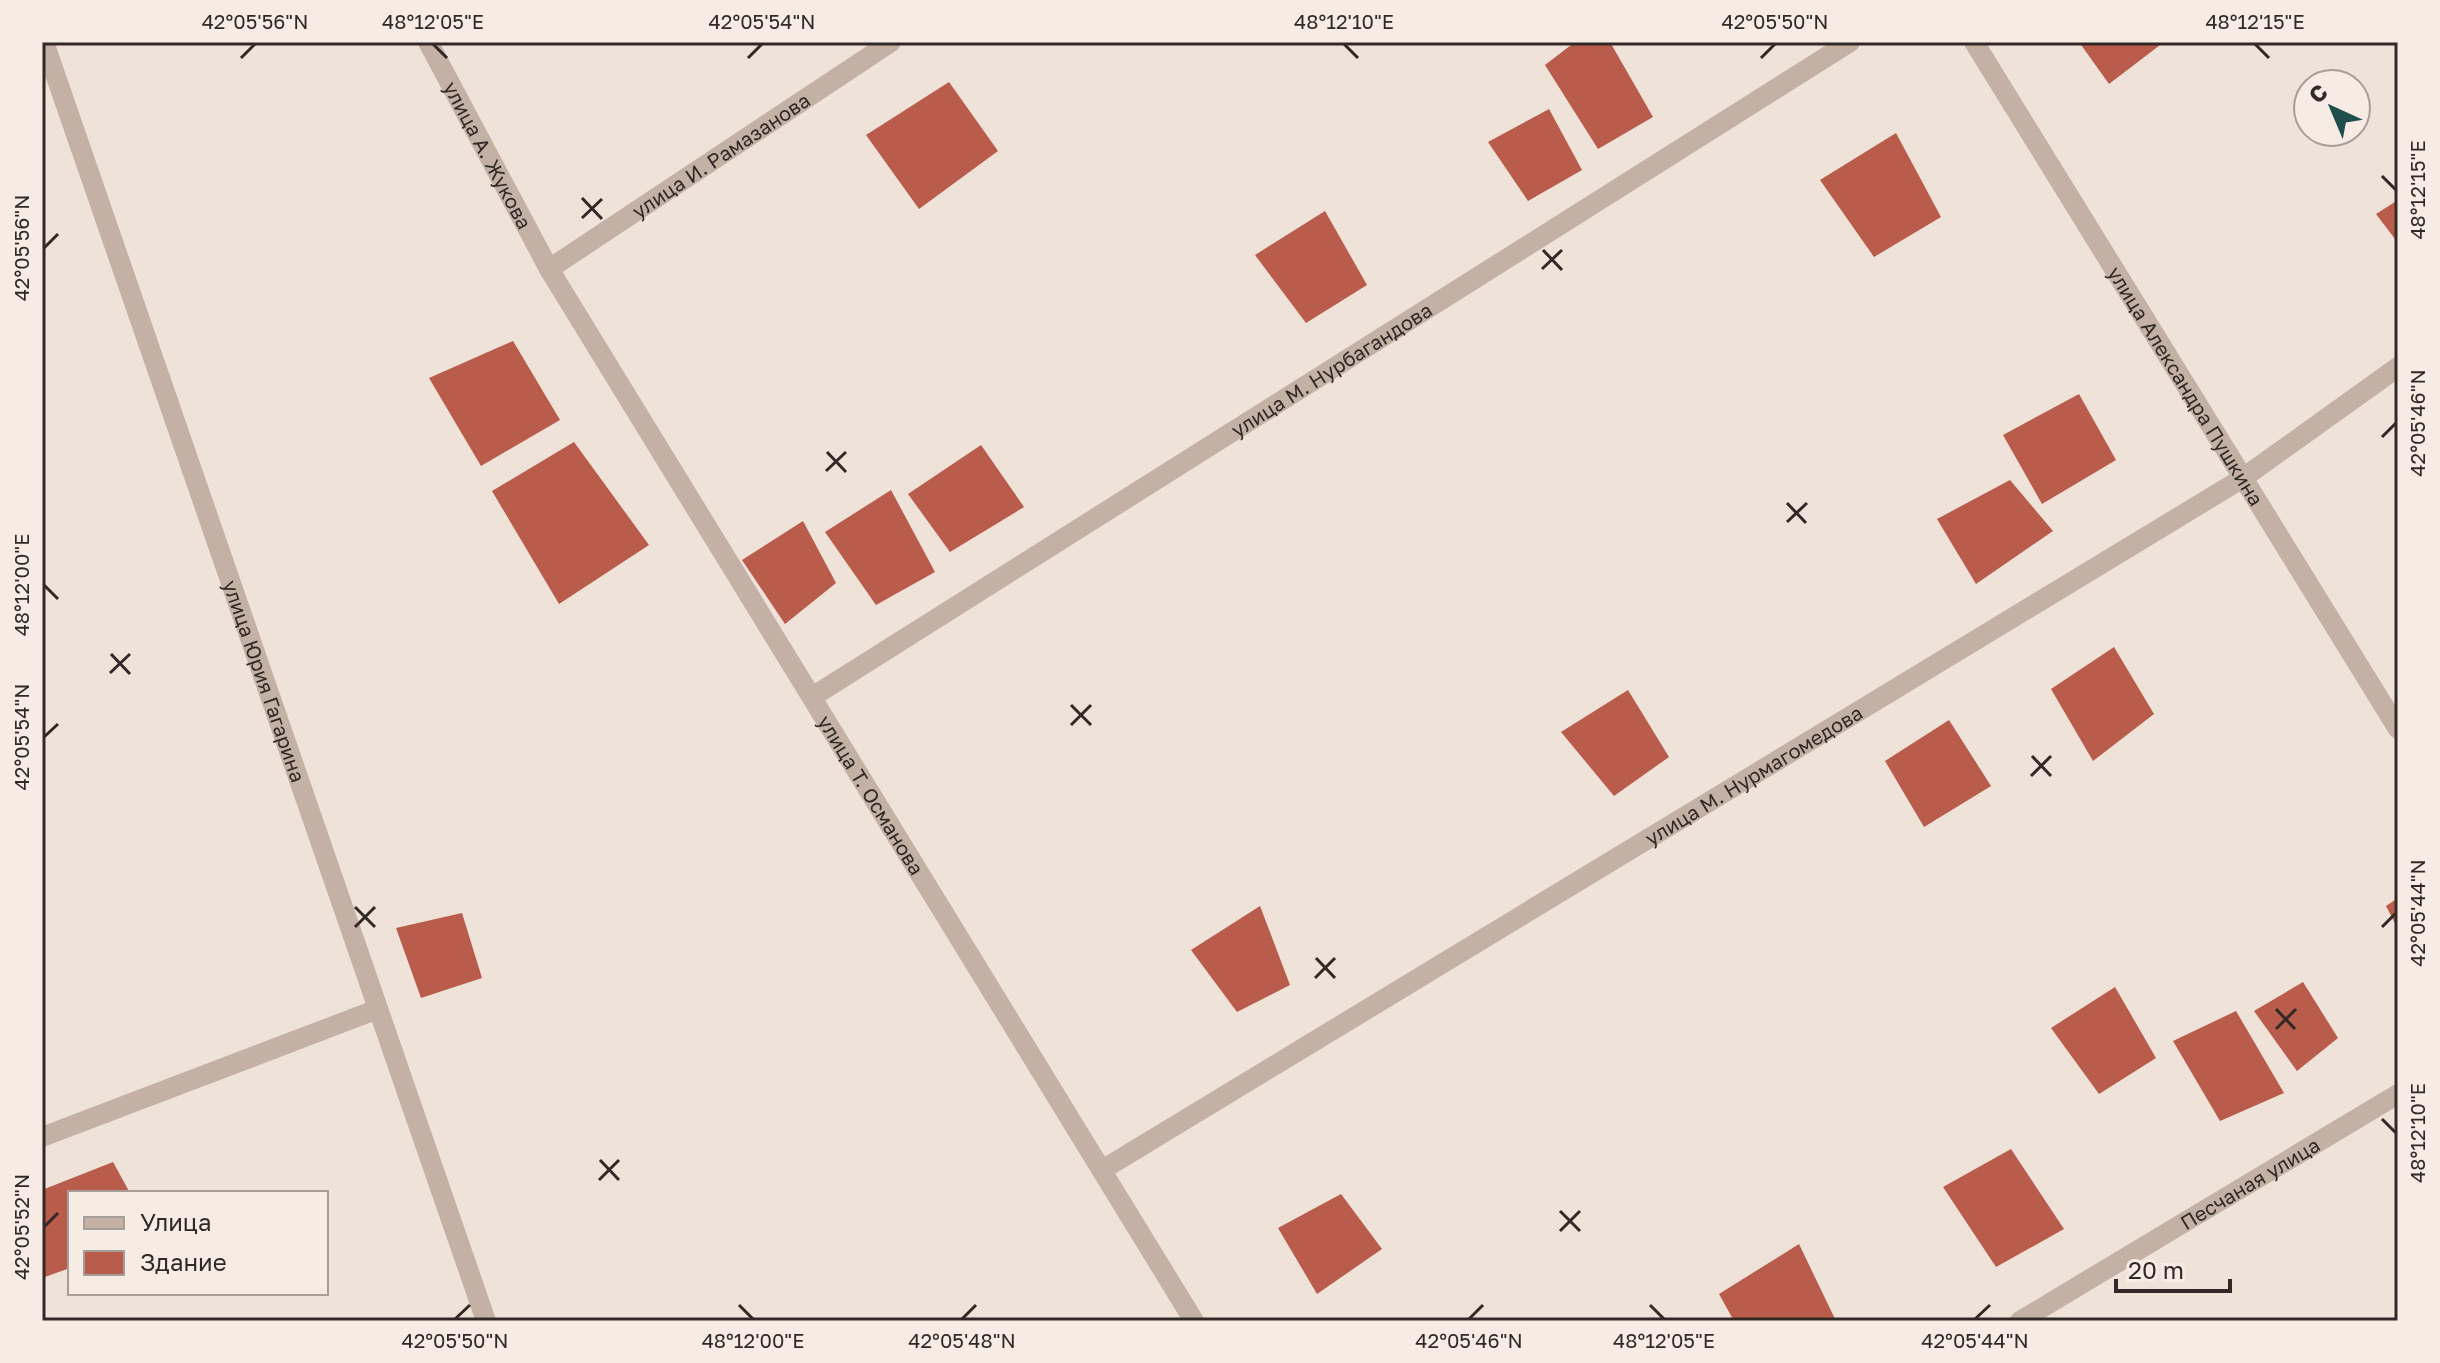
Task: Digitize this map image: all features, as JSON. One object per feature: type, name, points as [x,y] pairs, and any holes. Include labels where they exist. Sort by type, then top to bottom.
[{"type":"street","name":"улица Юрия Гагарина","points":[[44,42],[486,1321]]},
{"type":"street","name":"улица А. Жукова","points":[[428,42],[549,269]]},
{"type":"street","name":"улица И. Рамазанова","points":[[549,269],[891,42]]},
{"type":"street","name":"улица М. Нурбагандова","points":[[812,697],[1850,42]]},
{"type":"street","name":"улица Александра Пушкина","points":[[1974,42],[2398,729]]},
{"type":"street","name":"улица Т. Османова","points":[[549,269],[1194,1321]]},
{"type":"street","name":"улица М. Нурмагомедова","points":[[1102,1170],[2243,478],[2398,367]]},
{"type":"street","points":[[42,1137],[378,1009]]},
{"type":"street","name":"Песчаная улица","points":[[2020,1321],[2398,1094]]},
{"type":"building","points":[[1575,42],[1610,42],[1653,117],[1598,149],[1545,65]]},
{"type":"building","points":[[2079,42],[2164,42],[2109,84]]},
{"type":"building","points":[[949,82],[998,151],[919,209],[866,135]]},
{"type":"building","points":[[1549,109],[1582,170],[1528,201],[1488,142]]},
{"type":"building","points":[[1896,133],[1941,217],[1874,257],[1820,180]]},
{"type":"building","points":[[2398,200],[2398,243],[2376,214]]},
{"type":"building","points":[[1325,211],[1367,285],[1306,323],[1255,255]]},
{"type":"building","points":[[513,341],[560,420],[481,466],[429,378]]},
{"type":"building","points":[[2079,394],[2116,460],[2042,504],[2003,435]]},
{"type":"building","points":[[574,442],[649,545],[559,604],[492,491]]},
{"type":"building","points":[[981,445],[1024,507],[950,552],[908,494]]},
{"type":"building","points":[[2010,480],[2053,531],[1976,584],[1937,519]]},
{"type":"building","points":[[891,490],[935,572],[876,605],[825,532]]},
{"type":"building","points":[[803,521],[836,583],[785,624],[742,560]]},
{"type":"building","points":[[2114,647],[2154,714],[2093,761],[2051,689]]},
{"type":"building","points":[[1628,690],[1669,757],[1614,796],[1561,732]]},
{"type":"building","points":[[1949,720],[1991,786],[1924,827],[1885,761]]},
{"type":"building","points":[[2398,898],[2398,929],[2386,906]]},
{"type":"building","points":[[1260,906],[1290,985],[1237,1012],[1191,950]]},
{"type":"building","points":[[462,913],[482,978],[421,998],[396,928]]},
{"type":"building","points":[[2303,982],[2338,1038],[2297,1071],[2254,1011]]},
{"type":"building","points":[[2115,987],[2156,1058],[2099,1094],[2051,1028]]},
{"type":"building","points":[[2236,1011],[2284,1093],[2220,1121],[2173,1041]]},
{"type":"building","points":[[2011,1149],[2064,1229],[1996,1267],[1943,1187]]},
{"type":"building","points":[[113,1162],[129,1191],[68,1191],[68,1269],[42,1278],[42,1190]]},
{"type":"building","points":[[1341,1194],[1382,1249],[1317,1294],[1278,1228]]},
{"type":"building","points":[[1799,1244],[1836,1321],[1734,1321],[1719,1294]]}]
